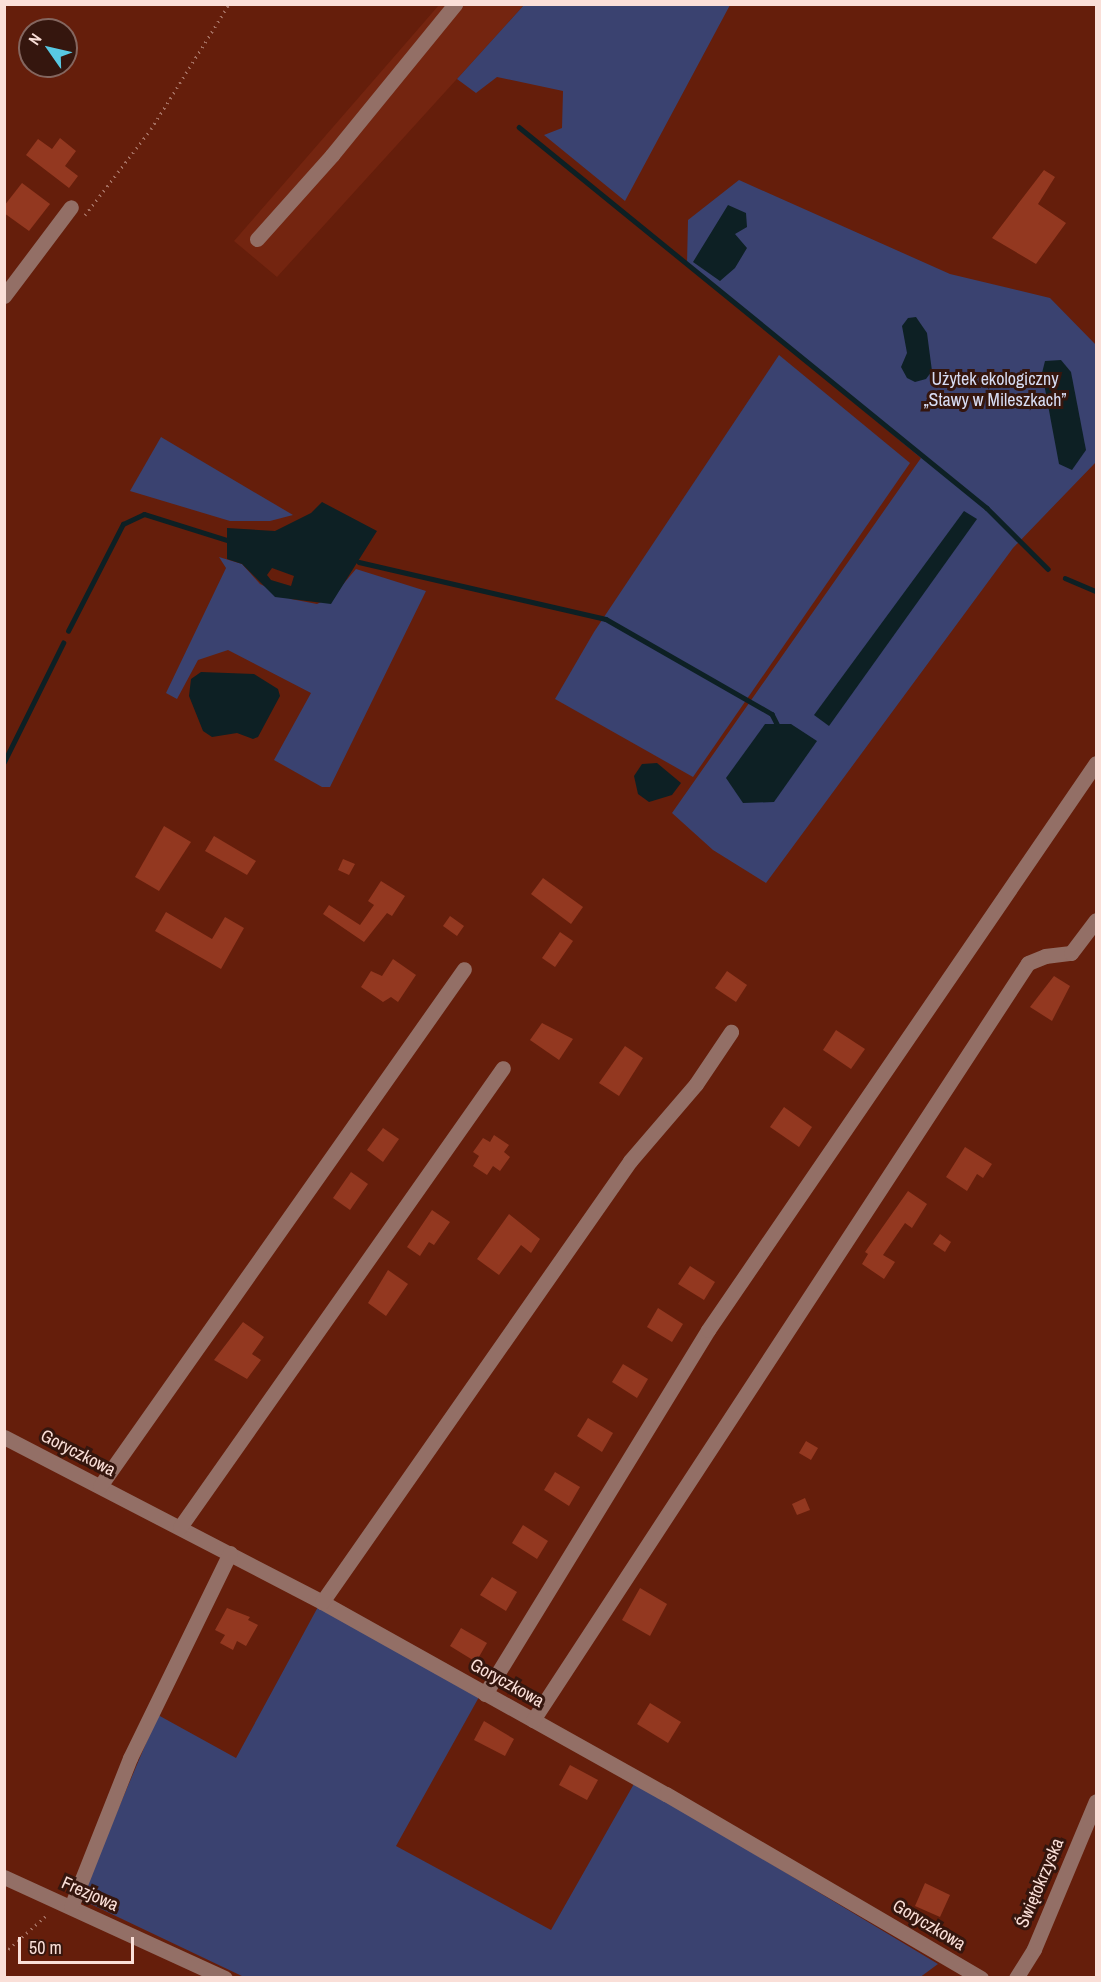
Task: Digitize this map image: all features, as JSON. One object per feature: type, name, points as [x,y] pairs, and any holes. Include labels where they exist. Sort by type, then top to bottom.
[{"type":"street","points":[[257,239],[333,155],[455,4]]},
{"type":"street","points":[[4,296],[71,207]]},
{"type":"street","points":[[485,1694],[708,1330],[1096,763]]},
{"type":"street","points":[[533,1720],[1028,963],[1045,956],[1071,953],[1096,920]]},
{"type":"street","points":[[100,1486],[464,969]]},
{"type":"street","points":[[322,1602],[630,1161],[696,1084],[731,1032]]},
{"type":"street","points":[[180,1527],[503,1068]]},
{"type":"street","name":"Goryczkowa","points":[[4,1437],[322,1602],[981,1977]]},
{"type":"street","points":[[66,1905],[130,1758],[230,1553]]},
{"type":"street","name":"Świętokrzyska","points":[[1016,1977],[1034,1949],[1096,1802]]},
{"type":"street","name":"Frezjowa","points":[[4,1877],[225,1977]]},
{"type":"path","points":[[61,220],[80,220],[89,211],[151,129],[229,4]]},
{"type":"path","points":[[4,1953],[66,1905]]},
{"type":"shaded area","points":[[439,5],[524,5],[277,277],[234,241]]},
{"type":"shaded area","points":[[728,205],[746,213],[747,227],[735,234],[747,248],[735,268],[720,281],[693,262]]},
{"type":"shaded area","points":[[916,317],[927,333],[932,371],[926,379],[915,382],[907,378],[901,367],[907,353],[902,326],[908,318]]},
{"type":"shaded area","points":[[1061,360],[1071,372],[1086,450],[1072,470],[1059,464],[1042,373],[1045,361]]},
{"type":"shaded area","points":[[322,502],[377,531],[331,604],[275,597],[242,564],[227,559],[227,528],[275,531],[311,513]],"holes":[[[272,568],[294,576],[291,586],[271,580],[267,575]]]},
{"type":"shaded area","points":[[964,511],[977,519],[829,726],[814,715]]},
{"type":"shaded area","points":[[201,672],[254,674],[278,689],[280,696],[258,737],[253,739],[237,733],[212,737],[203,731],[189,696],[191,679]]},
{"type":"shaded area","points":[[765,724],[791,724],[817,741],[774,802],[743,803],[726,778]]},
{"type":"shaded area","points":[[657,763],[681,783],[672,795],[649,802],[638,794],[634,776],[642,764]]},
{"type":"green space","points":[[524,5],[730,5],[625,201],[544,135],[562,128],[563,91],[497,77],[476,93],[457,79]]},
{"type":"green space","name":"Użytek ekologiczny „Stawy w Mileszkach”","points":[[739,180],[950,274],[1050,298],[1096,345],[1096,462],[1013,548],[766,883],[713,850],[672,813],[921,458],[687,264],[688,220]]},
{"type":"green space","points":[[779,355],[910,463],[693,777],[555,699],[594,632]]},
{"type":"green space","points":[[161,437],[293,515],[270,521],[230,521],[130,491]]},
{"type":"green space","points":[[219,557],[242,564],[260,584],[291,599],[317,604],[333,596],[356,569],[426,591],[330,787],[322,787],[274,760],[311,693],[228,650],[198,660],[177,699],[166,693],[226,568]]},
{"type":"green space","points":[[319,1605],[479,1697],[396,1846],[551,1930],[635,1782],[938,1964],[919,1978],[244,1977],[80,1899],[158,1715],[236,1758]]},
{"type":"building","points":[[60,138],[76,151],[65,166],[78,176],[69,188],[26,155],[38,139],[52,149]]},
{"type":"building","points":[[1044,170],[1055,177],[1038,204],[1066,223],[1036,264],[992,238]]},
{"type":"building","points":[[22,183],[50,204],[29,231],[4,213],[4,206]]},
{"type":"building","points":[[164,826],[191,842],[159,891],[135,877]]},
{"type":"building","points":[[214,836],[256,861],[247,875],[205,851]]},
{"type":"building","points":[[343,859],[355,864],[349,875],[338,870]]},
{"type":"building","points":[[543,878],[583,907],[571,924],[531,894]]},
{"type":"building","points":[[381,881],[405,896],[392,916],[387,913],[364,942],[323,914],[329,905],[360,925],[374,905],[368,901]]},
{"type":"building","points":[[166,912],[212,939],[225,917],[244,928],[221,969],[155,931]]},
{"type":"building","points":[[450,916],[464,926],[457,936],[443,926]]},
{"type":"building","points":[[560,932],[573,941],[555,967],[542,958]]},
{"type":"building","points":[[393,959],[416,975],[398,1002],[391,997],[383,1002],[361,987],[371,971],[382,976]]},
{"type":"building","points":[[727,971],[747,985],[736,1002],[715,988]]},
{"type":"building","points":[[1054,976],[1070,986],[1052,1021],[1030,1007]]},
{"type":"building","points":[[542,1023],[573,1039],[559,1060],[530,1040]]},
{"type":"building","points":[[836,1030],[865,1049],[851,1069],[823,1050]]},
{"type":"building","points":[[625,1046],[643,1058],[619,1096],[599,1083]]},
{"type":"building","points":[[784,1107],[812,1127],[799,1147],[770,1127]]},
{"type":"building","points":[[383,1128],[399,1139],[383,1162],[367,1150]]},
{"type":"building","points":[[494,1135],[509,1145],[504,1152],[510,1157],[500,1171],[493,1166],[487,1175],[473,1166],[479,1156],[473,1152],[483,1138],[490,1142]]},
{"type":"building","points":[[965,1147],[992,1164],[983,1178],[977,1174],[967,1191],[946,1177]]},
{"type":"building","points":[[351,1172],[368,1184],[350,1210],[333,1198]]},
{"type":"building","points":[[908,1191],[927,1204],[912,1228],[905,1223],[883,1255],[895,1262],[884,1279],[862,1264],[868,1254],[865,1252]]},
{"type":"building","points":[[432,1210],[450,1222],[434,1245],[429,1242],[420,1256],[407,1247]]},
{"type":"building","points":[[509,1214],[540,1239],[531,1253],[521,1245],[499,1275],[477,1259]]},
{"type":"building","points":[[940,1234],[951,1242],[945,1252],[933,1244]]},
{"type":"building","points":[[690,1266],[715,1282],[704,1300],[678,1284]]},
{"type":"building","points":[[388,1270],[408,1284],[386,1316],[368,1303]]},
{"type":"building","points":[[658,1308],[683,1324],[672,1342],[647,1327]]},
{"type":"building","points":[[243,1322],[264,1337],[252,1354],[261,1360],[247,1379],[214,1360]]},
{"type":"building","points":[[623,1364],[648,1379],[637,1398],[612,1382]]},
{"type":"building","points":[[588,1418],[613,1433],[602,1452],[577,1436]]},
{"type":"building","points":[[806,1441],[818,1448],[811,1460],[799,1453]]},
{"type":"building","points":[[555,1472],[580,1487],[569,1506],[544,1490]]},
{"type":"building","points":[[805,1498],[810,1510],[797,1515],[792,1504]]},
{"type":"building","points":[[523,1525],[548,1541],[537,1559],[512,1543]]},
{"type":"building","points":[[492,1577],[517,1592],[506,1611],[480,1595]]},
{"type":"building","points":[[640,1588],[667,1604],[650,1636],[622,1620]]},
{"type":"building","points":[[227,1608],[250,1617],[248,1620],[258,1625],[246,1646],[237,1641],[233,1650],[220,1643],[225,1635],[215,1630]]},
{"type":"building","points":[[461,1628],[487,1643],[476,1662],[450,1646]]},
{"type":"building","points":[[650,1703],[681,1722],[668,1743],[637,1724]]},
{"type":"building","points":[[484,1721],[514,1739],[505,1756],[474,1740]]},
{"type":"building","points":[[570,1765],[598,1780],[587,1800],[559,1785]]},
{"type":"building","points":[[925,1883],[950,1895],[940,1917],[915,1906]]},
{"type":"waterway","points":[[519,127],[987,508],[1048,569]]},
{"type":"waterway","points":[[68,631],[123,524],[144,514],[227,540]]},
{"type":"waterway","points":[[359,562],[606,619],[772,714],[777,724]]},
{"type":"waterway","points":[[1065,578],[1096,591]]},
{"type":"waterway","points":[[4,762],[63,643]]}]
